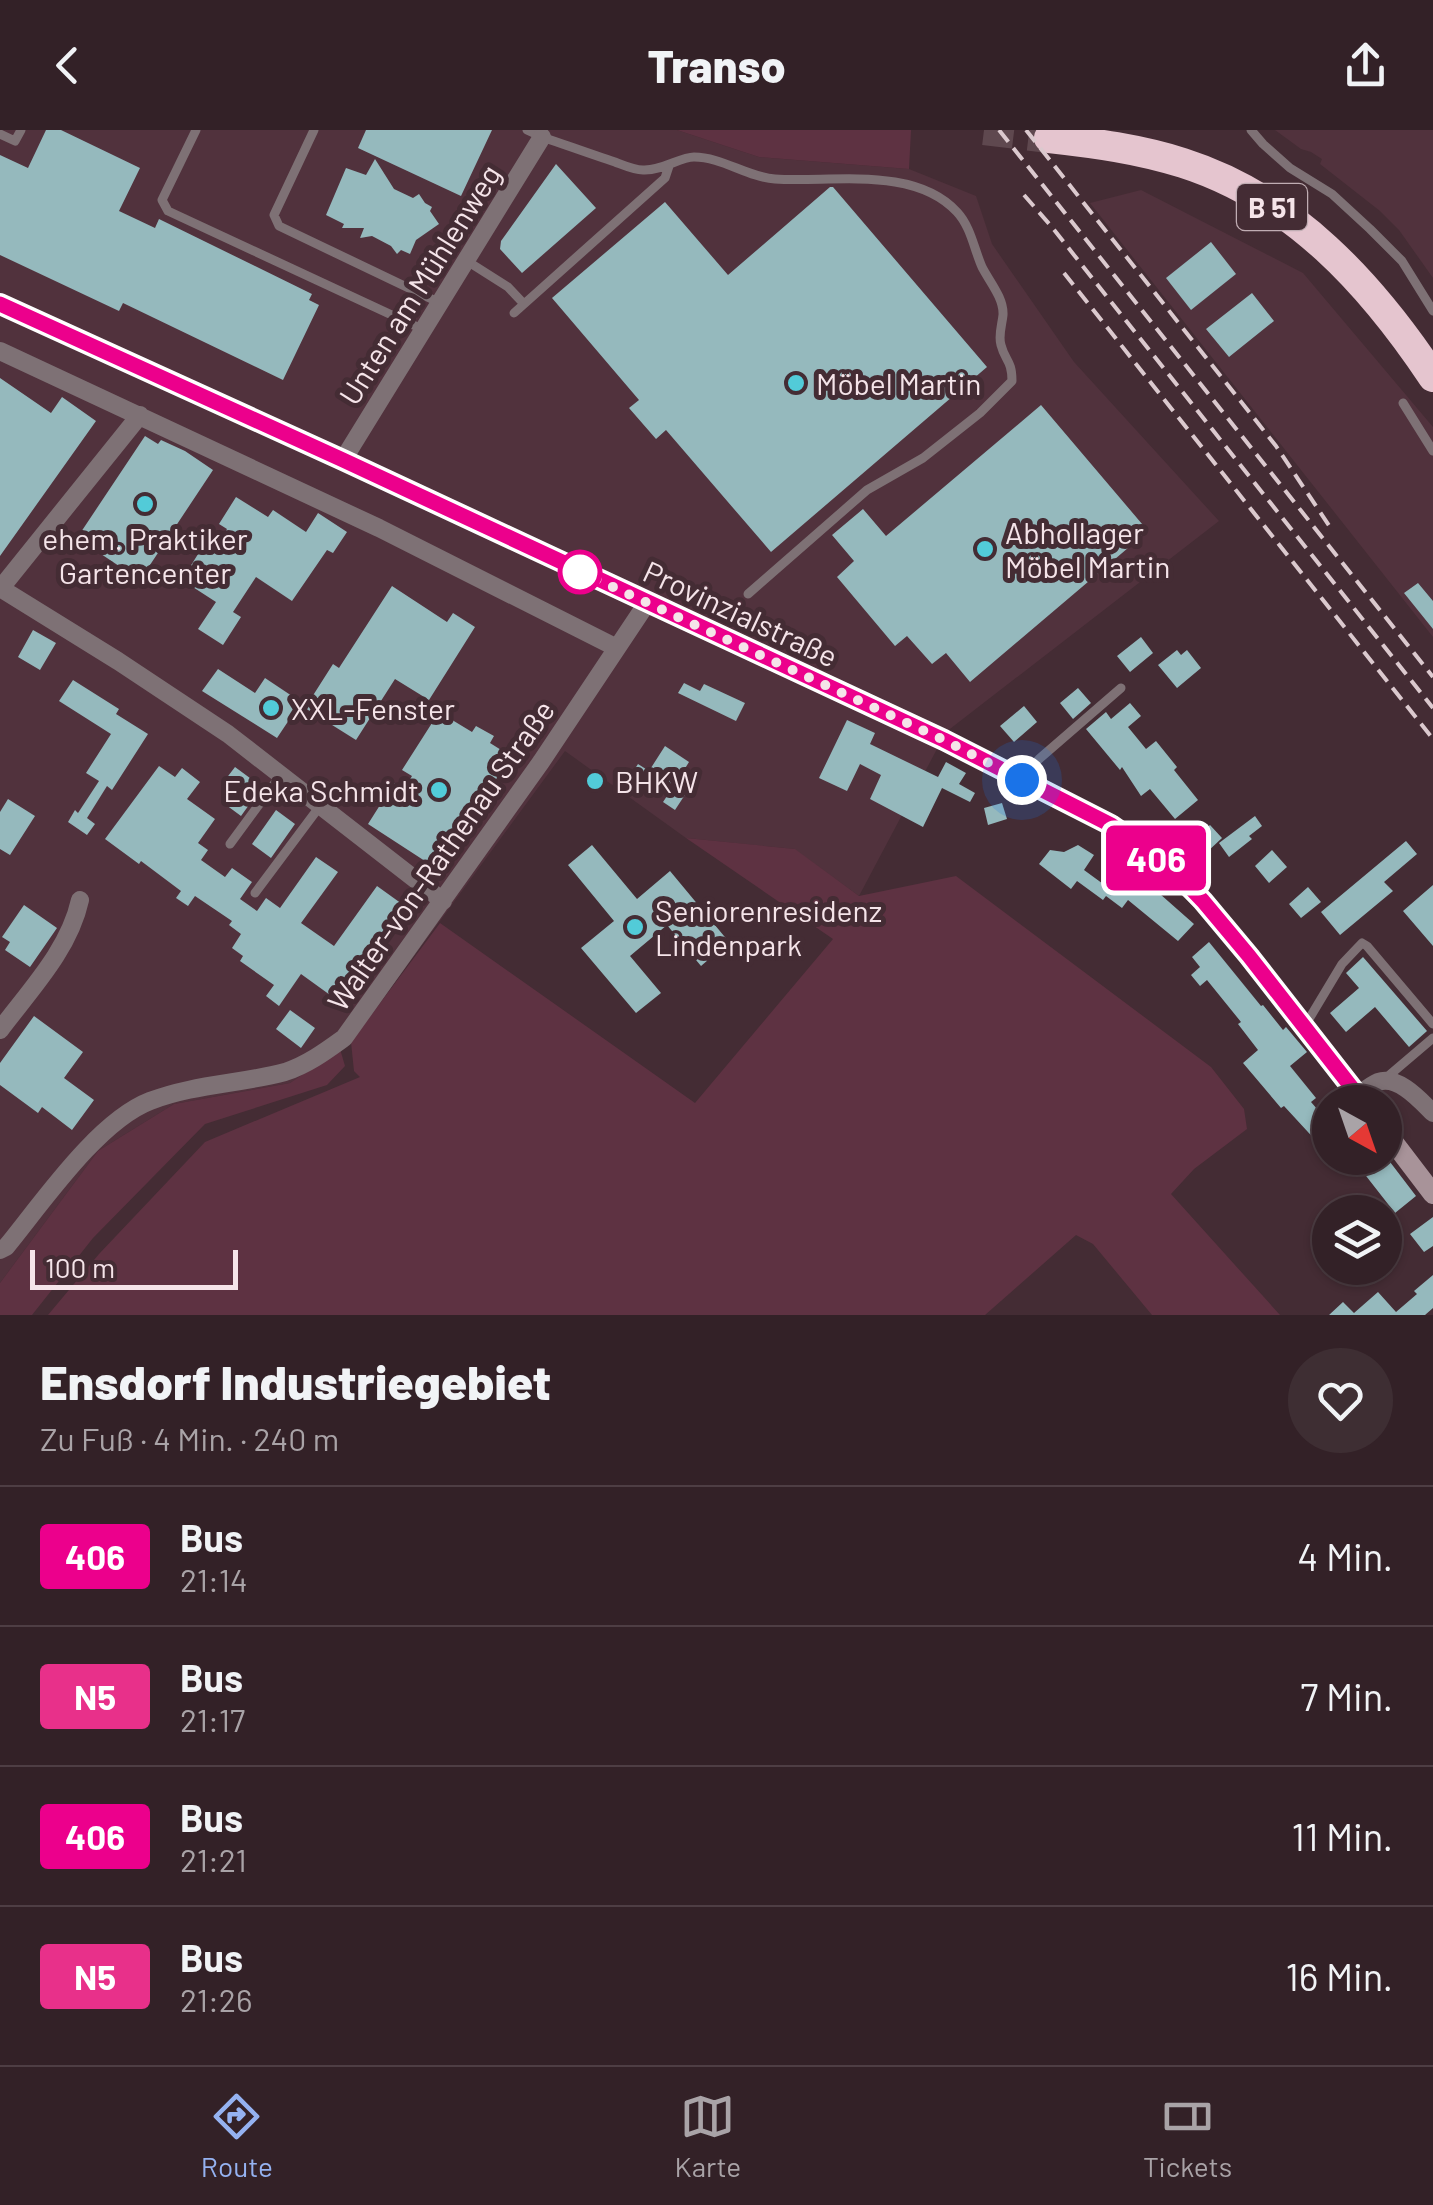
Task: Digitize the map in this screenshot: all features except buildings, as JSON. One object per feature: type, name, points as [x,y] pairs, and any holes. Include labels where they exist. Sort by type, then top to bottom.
[{"type":"highway","name":"B 51","points":[[1048,138],[1143,152],[1186,164],[1254,194],[1314,236],[1344,263],[1408,340],[1433,377]]},
{"type":"main road","name":"Provinzialstraße","points":[[0,304],[944,740],[1111,825],[1181,878],[1222,922],[1349,1085]]},
{"type":"main road","points":[[1402,1153],[1433,1194]]},
{"type":"street","name":"Unten am Mühlenweg","points":[[343,460],[467,260],[535,134]]},
{"type":"street","points":[[0,351],[379,528],[617,648]]},
{"type":"street","points":[[140,414],[0,588],[179,700],[282,774],[443,901]]},
{"type":"street","name":"Walter-von-Rathenau Straße","points":[[0,1250],[96,1139],[146,1102],[200,1086],[286,1071],[344,1038],[647,603]]},
{"type":"street","points":[[0,1030],[67,940],[80,900]]},
{"type":"street","points":[[1372,1085],[1384,1080],[1406,1088],[1433,1112]]},
{"type":"lane","points":[[0,134],[15,141],[21,130]]},
{"type":"lane","points":[[196,130],[162,200],[168,211],[424,330]]},
{"type":"lane","points":[[314,130],[274,214],[279,226],[440,303]]},
{"type":"lane","points":[[1251,130],[1290,168],[1332,194],[1370,229],[1402,261],[1433,311]]},
{"type":"lane","points":[[535,134],[642,171],[669,166],[690,156],[777,180],[878,180],[917,188],[937,196],[957,211],[965,223],[1001,302],[1001,345],[1012,368],[1012,381],[923,458],[867,490],[748,594]]},
{"type":"lane","points":[[467,260],[511,290],[516,303],[514,313],[665,178],[669,166]]},
{"type":"lane","points":[[1403,403],[1433,451]]},
{"type":"lane","points":[[1022,780],[1039,759],[1120,688]]},
{"type":"lane","points":[[230,844],[282,774]]},
{"type":"lane","points":[[256,893],[320,806]]},
{"type":"lane","points":[[1304,1027],[1342,964],[1362,943],[1433,1024]]},
{"type":"lane","points":[[1384,1080],[1433,1038]]},
{"type":"shaded area","points":[[0,130],[677,130],[759,157],[909,169],[976,196],[992,244],[1074,362],[1219,521],[946,732],[859,896],[794,849],[686,838],[565,751],[351,1042],[290,1083],[174,1104],[98,1151],[0,1283]]},
{"type":"shaded area","points":[[677,130],[911,130],[909,169],[759,157]]},
{"type":"shaded area","points":[[1275,130],[1433,130],[1433,278],[1399,230],[1380,211],[1320,164],[1322,159]]},
{"type":"shaded area","points":[[1141,190],[1303,273],[1433,427],[1433,637],[1090,203]]},
{"type":"shaded area","points":[[686,838],[795,849],[859,896],[956,876],[1211,1067],[1244,1109],[1247,1129],[1194,1169],[1171,1194],[1280,1315],[1152,1315],[1093,1244],[1076,1235],[985,1315],[48,1315],[99,1254],[205,1142],[360,1077],[354,1071],[351,1042],[440,923],[695,1103],[833,939]]},
{"type":"shaded area","points":[[340,1049],[345,1066],[327,1085],[205,1124],[93,1238],[32,1315],[0,1315],[0,1283],[98,1151],[174,1104],[290,1083]]},
{"type":"tunnel","points":[[984,130],[1049,138]]},
{"type":"railway","points":[[999,130],[1433,677]]},
{"type":"railway","points":[[1026,130],[1276,446],[1330,527]]},
{"type":"railway","points":[[1024,195],[1433,708]]},
{"type":"railway","points":[[1064,273],[1433,739]]},
{"type":"bus line","name":"406","points":[[0,304],[944,740],[1111,825],[1181,878],[1203,901],[1350,1085]]},
{"type":"place","name":"Möbel Martin","points":[[796,383]]},
{"type":"place","name":"ehem. Praktiker Gartencenter","points":[[145,504]]},
{"type":"place","name":"Abhollager Möbel Martin","points":[[985,549]]},
{"type":"place","name":"XXL-Fenster","points":[[271,708]]},
{"type":"place","name":"BHKW","points":[[595,781]]},
{"type":"place","name":"Edeka Schmidt","points":[[439,790]]},
{"type":"place","name":"Seniorenresidenz Lindenpark","points":[[635,927]]},
{"type":"route","points":[[580,572],[572,568],[1022,780]]}]
